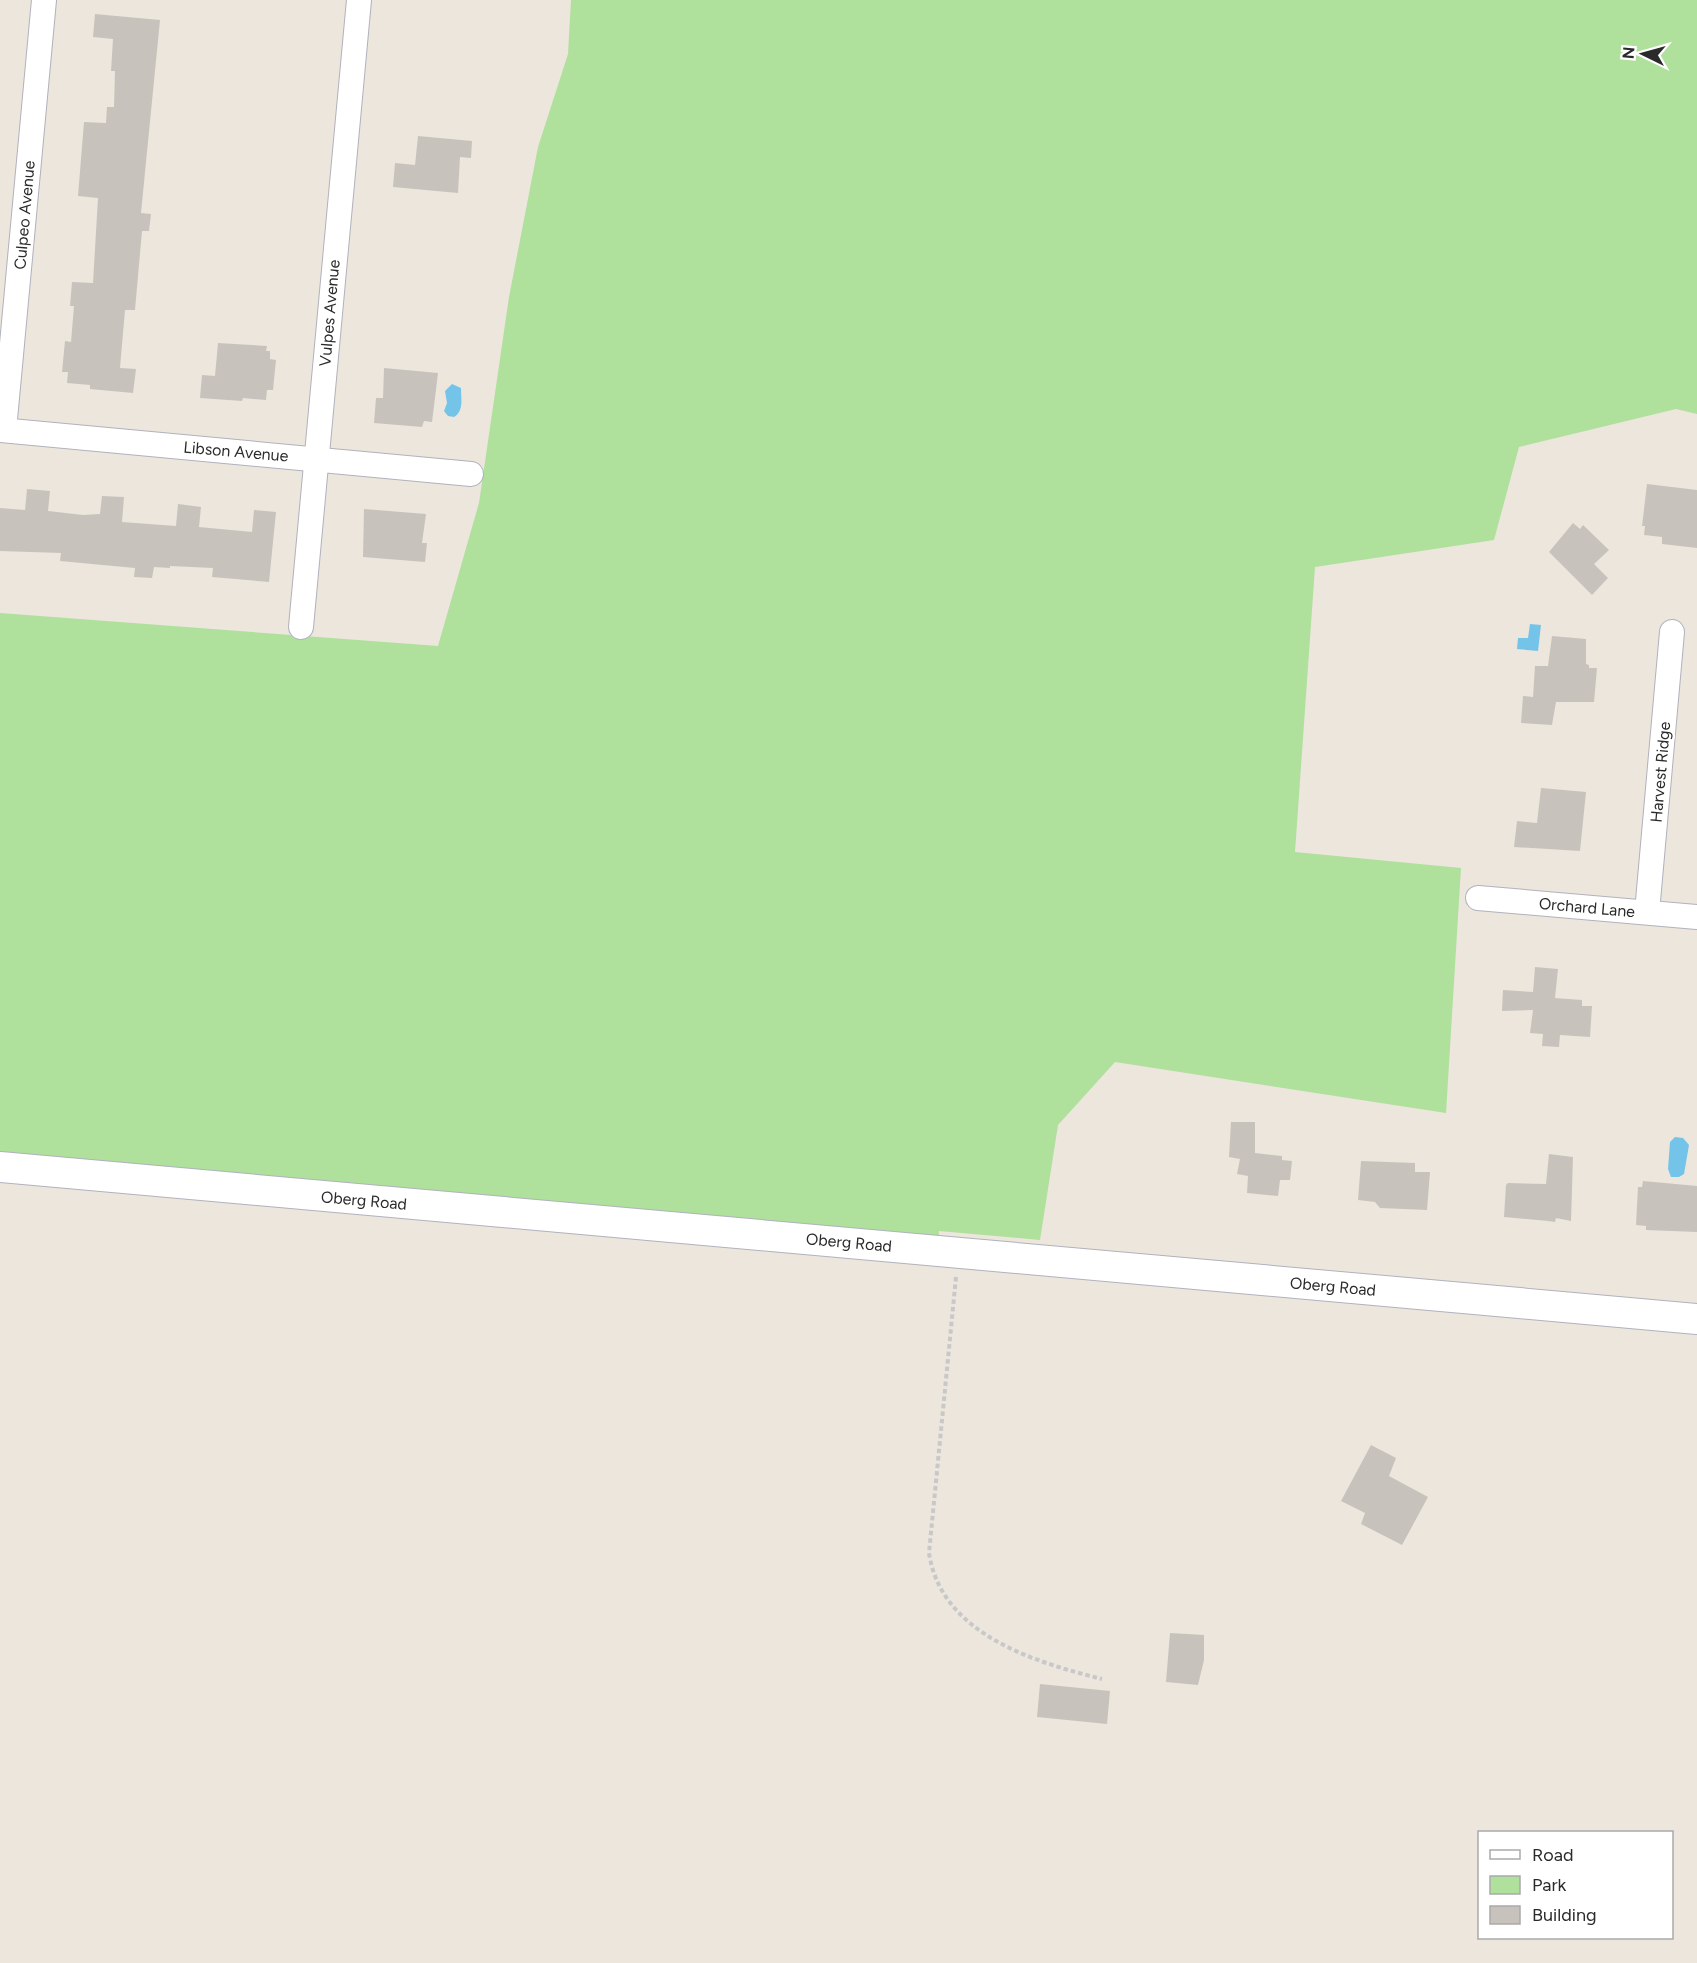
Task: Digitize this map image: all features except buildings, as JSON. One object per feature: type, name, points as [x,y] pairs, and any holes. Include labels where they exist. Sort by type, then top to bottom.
[{"type":"street","name":"Culpeo Avenue","points":[[2,430],[44,0]]},
{"type":"street","name":"Vulpes Avenue","points":[[301,627],[359,0]]},
{"type":"street","name":"Libson Avenue","points":[[2,430],[471,474]]},
{"type":"street","name":"Harvest Ridge","points":[[1647,912],[1672,632]]},
{"type":"street","name":"Orchard Lane","points":[[1478,898],[1697,916]]},
{"type":"street","name":"Oberg Road","points":[[0,1167],[1697,1319]]},
{"type":"path","points":[[958,1252],[929,1553],[936,1581],[945,1598],[962,1614],[1017,1653],[1102,1679]]},
{"type":"green space","points":[[571,0],[1697,0],[1697,414],[1676,409],[1519,447],[1494,540],[1315,567],[1295,852],[1461,868],[1446,1113],[1115,1062],[1058,1125],[1040,1240],[939,1231],[936,1265],[0,1181],[0,613],[438,646],[479,503],[509,297],[538,147],[568,54]]},
{"type":"water","points":[[452,384],[461,388],[461,408],[454,417],[448,416],[444,411],[447,403],[445,391]]},
{"type":"water","points":[[1530,624],[1541,625],[1538,651],[1517,649],[1518,638],[1528,638]]},
{"type":"water","points":[[1675,1137],[1683,1138],[1689,1145],[1684,1174],[1671,1177],[1668,1169],[1670,1142]]}]
